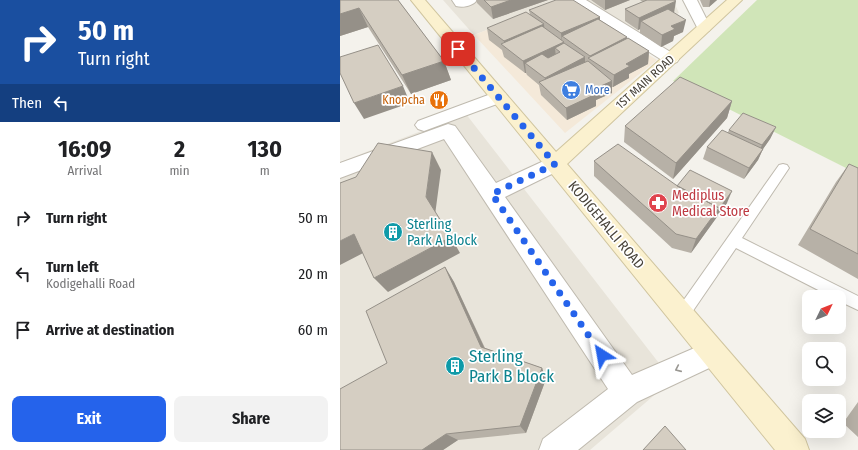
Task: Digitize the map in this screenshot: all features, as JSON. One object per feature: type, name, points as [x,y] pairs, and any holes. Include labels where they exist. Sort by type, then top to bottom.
[{"type":"main road","name":"KODIGEHALLI ROAD","points":[[418,0],[794,450]]},
{"type":"main road","name":"1ST MAIN ROAD","points":[[555,164],[736,0]]},
{"type":"street","points":[[459,0],[461,3],[470,0]]},
{"type":"street","points":[[690,0],[704,28]]},
{"type":"street","points":[[578,1],[671,59]]},
{"type":"street","points":[[340,156],[499,97]]},
{"type":"street","points":[[340,171],[448,130],[627,392]]},
{"type":"street","points":[[492,194],[555,164]]},
{"type":"street","points":[[554,450],[627,392],[713,353]]},
{"type":"lane","points":[[682,316],[783,168]]},
{"type":"lane","points":[[733,240],[858,303]]},
{"type":"shaded area","points":[[443,0],[563,0],[474,35]]},
{"type":"shaded area","points":[[562,0],[657,60],[565,133],[474,35]]},
{"type":"shaded area","points":[[587,0],[673,0],[679,13],[636,32]]},
{"type":"shaded area","points":[[466,114],[672,380],[590,450],[340,450],[340,162]]},
{"type":"green space","points":[[757,0],[858,0],[858,174],[673,81]]},
{"type":"building","points":[[340,0],[398,0],[444,61],[402,75],[359,8],[340,14]]},
{"type":"building","points":[[484,0],[511,0],[491,7]]},
{"type":"building","points":[[556,0],[573,0],[600,17],[561,33],[529,10]]},
{"type":"building","points":[[647,0],[676,1],[639,18],[625,9]]},
{"type":"building","points":[[668,9],[686,20],[671,26],[675,29],[662,35],[641,21]]},
{"type":"building","points":[[526,12],[544,24],[504,41],[487,28]]},
{"type":"building","points":[[598,19],[627,37],[590,56],[562,36]]},
{"type":"building","points":[[542,26],[564,42],[523,61],[501,44]]},
{"type":"building","points":[[628,38],[649,51],[626,64],[630,66],[614,75],[588,58]]},
{"type":"building","points":[[564,43],[585,57],[545,78],[525,63],[542,54],[548,58],[560,52],[555,48]]},
{"type":"building","points":[[378,45],[403,86],[354,103],[340,73],[340,57]]},
{"type":"building","points":[[588,61],[612,81],[592,90],[596,94],[566,108],[539,82]]},
{"type":"building","points":[[680,77],[732,101],[676,163],[625,126]]},
{"type":"building","points":[[743,113],[776,127],[762,145],[729,130]]},
{"type":"building","points":[[722,130],[763,149],[749,168],[707,147]]},
{"type":"building","name":"Sterling Park A Block","points":[[378,143],[432,152],[426,197],[451,237],[374,278],[354,234],[340,241],[340,183],[356,177]]},
{"type":"building","points":[[618,144],[676,185],[719,208],[696,239],[676,234],[594,161]]},
{"type":"building","points":[[849,164],[858,168],[858,254],[810,229]]},
{"type":"building","points":[[690,170],[732,191],[717,212],[719,208],[677,186]]},
{"type":"building","name":"Sterling Park B block","points":[[445,267],[481,347],[542,368],[520,426],[446,434],[422,450],[340,450],[340,389],[387,363],[366,311]]},
{"type":"building","points":[[665,426],[686,450],[643,450]]},
{"type":"place","name":"More","points":[[571,90]]},
{"type":"place","name":"Knopcha","points":[[439,100]]},
{"type":"place","name":"Mediplus Medical Store","points":[[658,203]]},
{"type":"place","name":"Sterling Park A Block","points":[[393,232]]},
{"type":"place","name":"Sterling Park B block","points":[[455,366]]},
{"type":"route","points":[[458,49],[555,164],[492,194],[602,355]]}]
